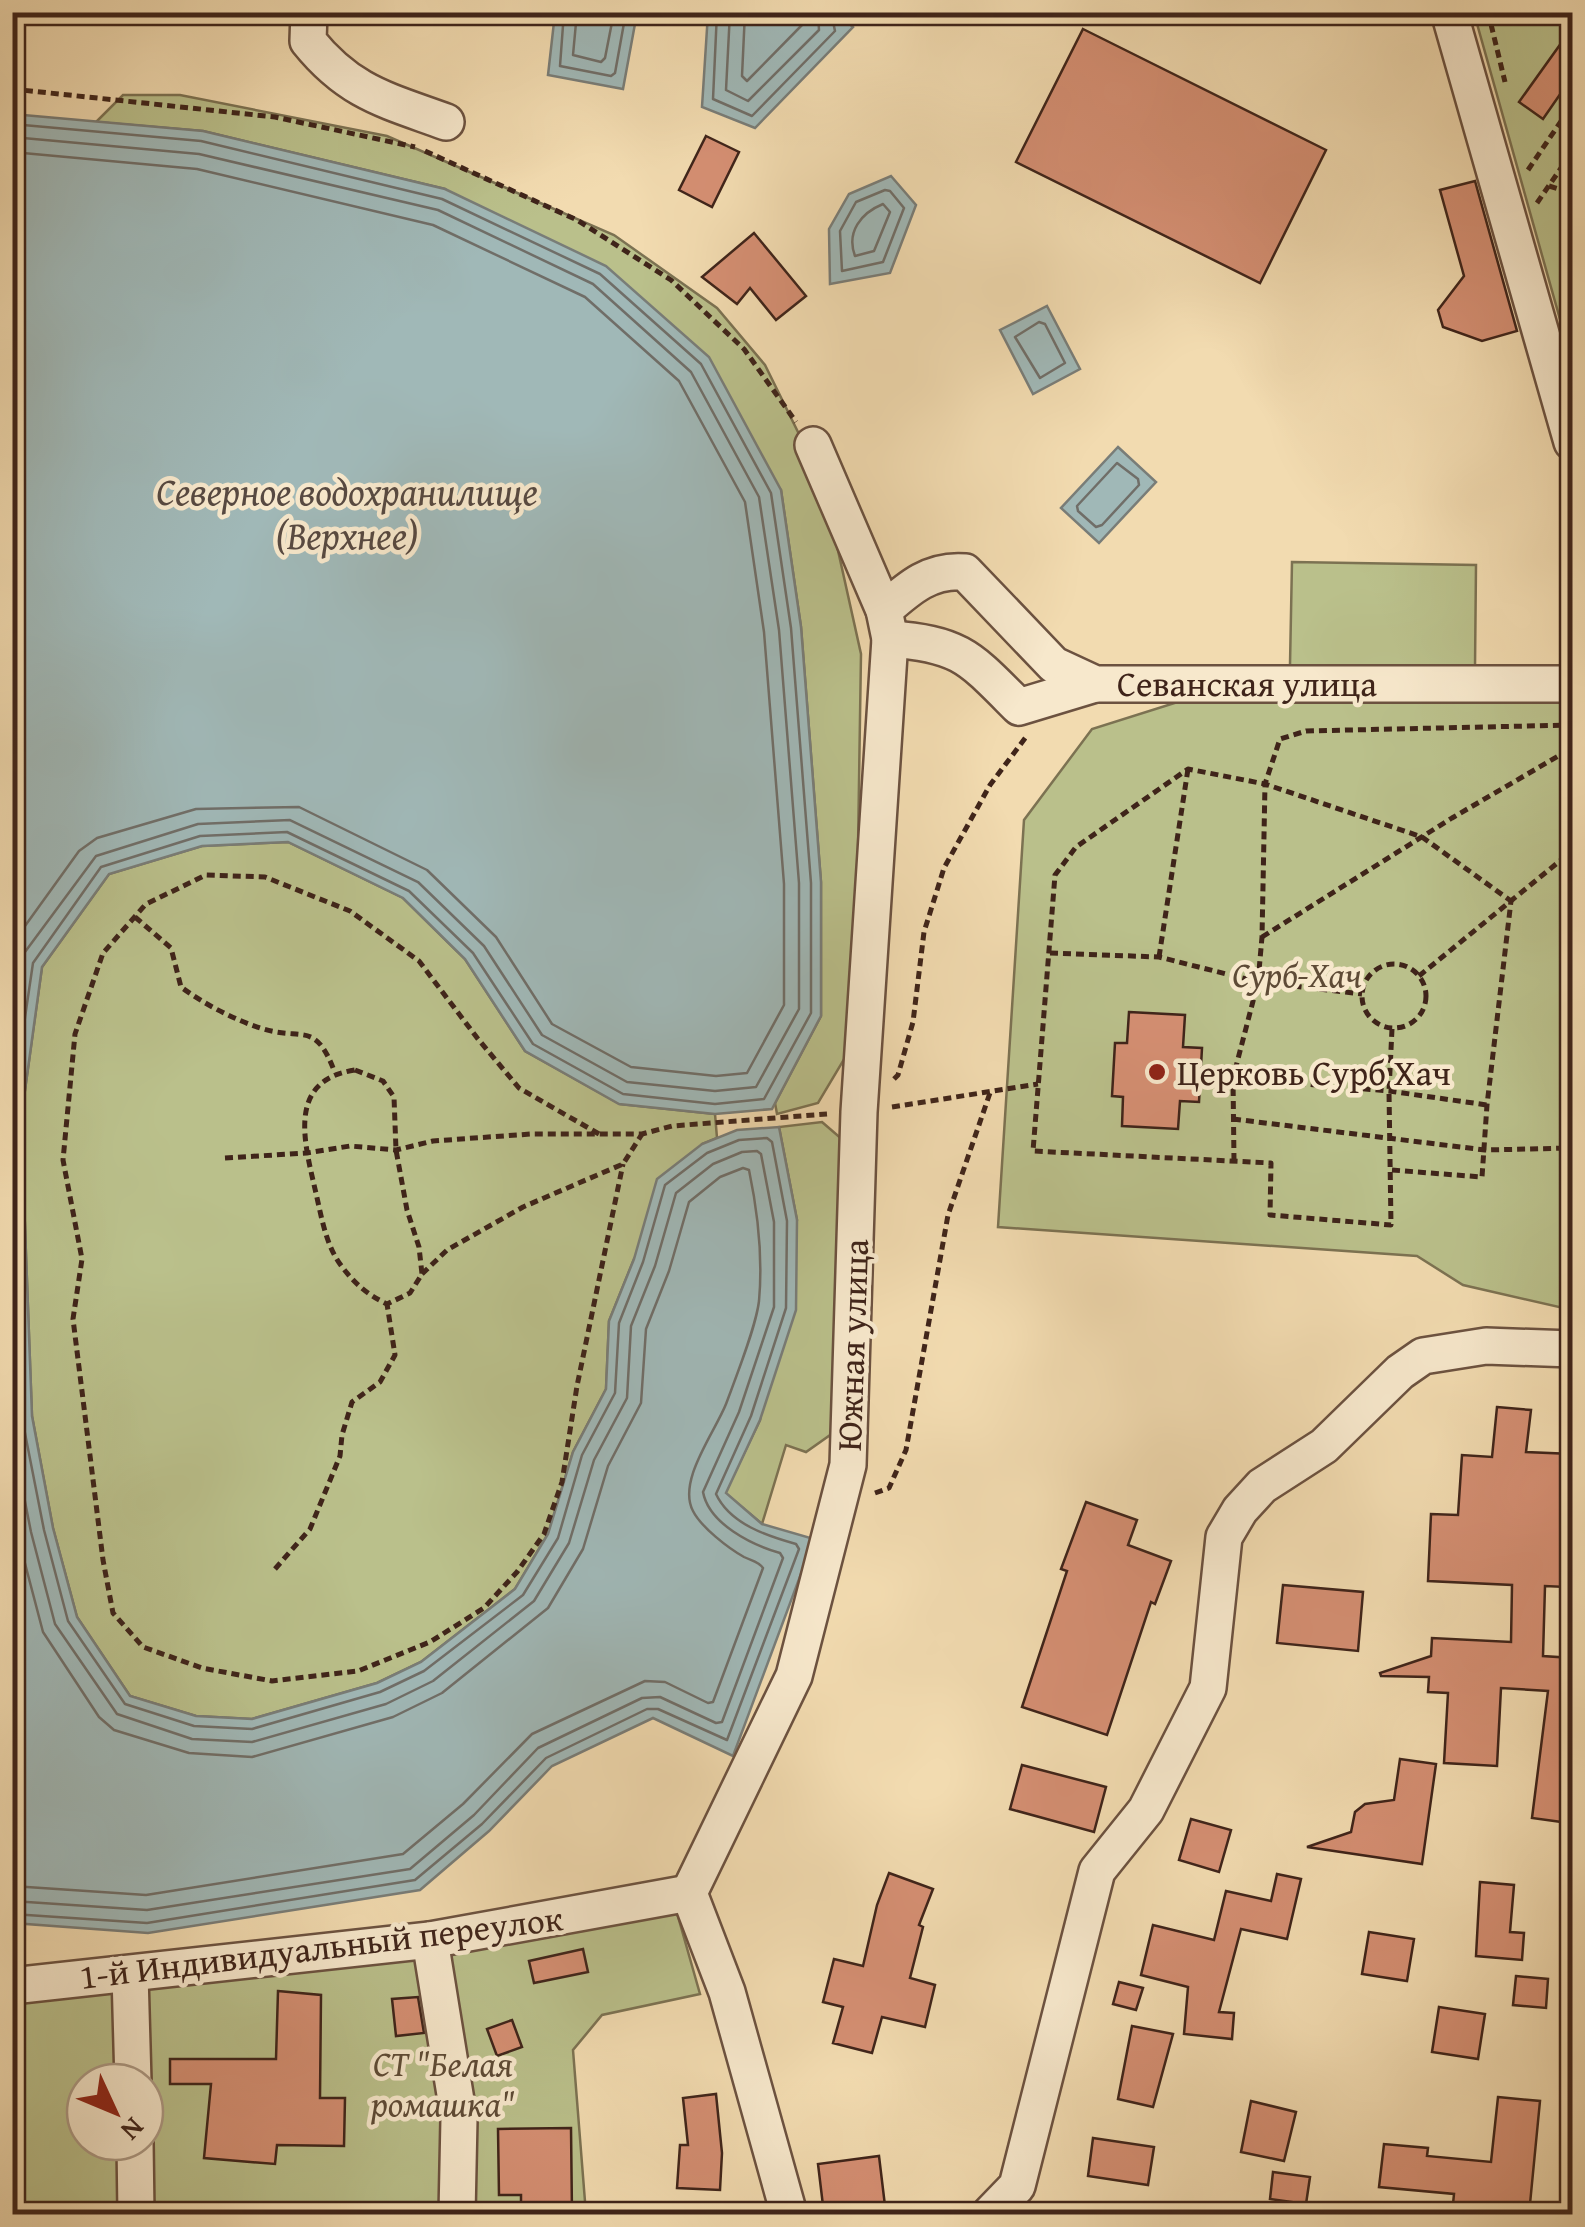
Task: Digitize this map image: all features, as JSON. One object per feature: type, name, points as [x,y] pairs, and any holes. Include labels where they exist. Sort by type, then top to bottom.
[{"type":"street","points":[[309,12],[308,41],[330,69],[368,94],[446,122]]},
{"type":"street","points":[[1450,12],[1572,442]]},
{"type":"street","name":"Южная улица","points":[[688,1893],[794,1676],[848,1465],[859,1112],[887,624],[813,446]]},
{"type":"street","name":"Севанская улица","points":[[887,624],[914,582],[947,571],[965,572],[1054,665],[1095,684],[1572,684]]},
{"type":"street","points":[[887,624],[922,642],[952,648],[980,668],[1019,708],[1095,684]]},
{"type":"street","points":[[990,2214],[1017,2186],[1097,1871],[1146,1810],[1208,1688],[1224,1537],[1240,1510],[1262,1486],[1324,1446],[1400,1372],[1423,1356],[1486,1346],[1572,1349]]},
{"type":"street","points":[[688,1893],[727,1992],[789,2214]]},
{"type":"street","name":"1-й Индивидуальный переулок","points":[[12,1986],[430,1940],[688,1893]]},
{"type":"street","points":[[430,1940],[458,2119],[457,2214]]},
{"type":"street","points":[[130,1974],[132,2062]]},
{"type":"street","points":[[135,2162],[136,2214]]},
{"type":"path","points":[[12,89],[275,118],[416,147],[470,171],[578,220],[671,280],[744,349],[813,446]]},
{"type":"path","points":[[1572,105],[1528,170],[1536,204],[1572,152]]},
{"type":"path","points":[[1549,186],[1572,193]]},
{"type":"path","points":[[1234,1161],[1233,1078],[1258,982],[1262,937],[1265,784],[1280,739],[1306,731],[1572,725]]},
{"type":"path","points":[[859,1112],[898,1075],[913,1022],[924,932],[944,868],[990,785],[1029,734]]},
{"type":"path","points":[[1262,937],[1572,748]]},
{"type":"path","points":[[1159,957],[1188,769]]},
{"type":"path","points":[[1392,1029],[1391,1225],[1270,1215],[1271,1163],[1033,1151],[1055,875],[1076,846],[1188,769],[1265,784],[1422,837],[1511,901]]},
{"type":"path","points":[[1419,976],[1572,851]]},
{"type":"path","points":[[599,1134],[519,1088],[419,961],[350,911],[266,877],[206,875],[146,904],[104,953],[75,1034],[63,1160],[82,1259],[73,1319],[103,1560],[113,1613],[143,1647],[202,1668],[272,1681],[358,1670],[430,1642],[484,1608],[544,1534],[562,1482],[577,1386],[624,1164],[642,1134]]},
{"type":"path","points":[[1392,1170],[1482,1176],[1511,901]]},
{"type":"path","points":[[135,917],[171,948],[181,987],[262,1029],[306,1033],[325,1047],[335,1073]]},
{"type":"path","points":[[1050,953],[1159,957],[1258,982],[1362,994]]},
{"type":"path","points":[[1385,965],[1408,966],[1419,976],[1426,992],[1421,1014],[1403,1028],[1392,1029],[1372,1020],[1362,994],[1367,978],[1385,965]]},
{"type":"path","points":[[387,1304],[366,1294],[338,1261],[325,1233],[307,1154],[303,1126],[307,1101],[335,1073],[355,1070],[383,1080],[394,1097],[396,1150],[422,1274]]},
{"type":"path","points":[[1233,1078],[1389,1090],[1487,1106]]},
{"type":"path","points":[[225,1158],[307,1154],[350,1146],[396,1150],[433,1142],[531,1134],[642,1134],[672,1126],[859,1112],[1038,1084]]},
{"type":"path","points":[[838,1506],[889,1488],[906,1450],[948,1215],[991,1090]]},
{"type":"path","points":[[1233,1119],[1485,1150],[1572,1148]]},
{"type":"path","points":[[387,1304],[410,1293],[422,1274],[447,1250],[523,1207],[624,1164]]},
{"type":"path","points":[[274,1570],[310,1529],[340,1456],[352,1402],[380,1382],[394,1355],[387,1304]]},
{"type":"green space","points":[[1474,13],[1572,13],[1572,362]]},
{"type":"green space","points":[[123,95],[180,95],[387,136],[614,235],[717,308],[765,365],[823,483],[861,654],[855,1041],[818,1103],[777,1114],[775,1103],[821,1016],[821,882],[801,627],[781,490],[445,189],[203,131],[96,122]]},
{"type":"green space","points":[[1292,562],[1476,565],[1475,667],[1290,665]]},
{"type":"green space","name":"Сурб-Хач","points":[[1184,700],[1572,700],[1572,1310],[1463,1285],[1417,1256],[998,1227],[1024,820],[1092,729]]},
{"type":"green space","points":[[288,842],[403,898],[465,959],[525,1051],[620,1104],[715,1114],[717,1138],[702,1144],[634,1259],[609,1321],[606,1389],[573,1452],[548,1534],[515,1589],[421,1662],[377,1683],[252,1719],[196,1716],[130,1696],[77,1617],[53,1528],[32,1416],[21,1119],[42,967],[109,874],[202,846]]},
{"type":"green space","points":[[822,1122],[851,1147],[840,1428],[806,1452],[786,1445],[762,1524],[725,1493],[760,1420],[797,1220],[779,1127]]},
{"type":"green space","name":"СТ \"Белая ромашка\"","points":[[675,1906],[700,1994],[602,2015],[573,2050],[586,2214],[13,2214],[13,1996]]},
{"type":"water","points":[[555,13],[637,13],[623,89],[548,75]]},
{"type":"water","points":[[708,13],[836,13],[853,27],[755,128],[702,107]]},
{"type":"water","name":"Северное водохранилище (Верхнее)","points":[[12,114],[203,131],[445,189],[606,266],[709,357],[781,490],[801,627],[821,882],[821,1016],[772,1109],[715,1114],[619,1104],[525,1051],[465,959],[403,898],[288,842],[202,846],[109,874],[42,967],[21,1119],[32,1416],[53,1528],[77,1617],[130,1696],[196,1716],[252,1719],[377,1683],[421,1662],[515,1589],[548,1534],[573,1452],[606,1389],[609,1321],[634,1259],[657,1179],[702,1144],[737,1130],[779,1127],[797,1220],[796,1310],[760,1420],[726,1493],[762,1524],[814,1539],[733,1756],[653,1718],[552,1766],[489,1831],[420,1890],[148,1933],[13,1923]]},
{"type":"water","points":[[891,176],[916,205],[890,273],[830,284],[829,229],[849,194]]},
{"type":"water","points":[[1047,306],[1080,369],[1033,394],[1000,330]]},
{"type":"water","points":[[1118,447],[1156,482],[1099,543],[1061,508]]},
{"type":"building","points":[[1572,28],[1572,77],[1543,119],[1519,102]]},
{"type":"building","points":[[1083,29],[1326,150],[1260,283],[1016,162]]},
{"type":"building","points":[[706,136],[739,152],[712,207],[679,190]]},
{"type":"building","points":[[1475,181],[1517,331],[1482,341],[1443,327],[1438,310],[1464,276],[1440,190]]},
{"type":"building","points":[[754,233],[806,296],[776,320],[750,288],[737,304],[702,277]]},
{"type":"building","name":"Церковь Сурб Хач","points":[[1129,1012],[1185,1015],[1183,1047],[1202,1048],[1199,1102],[1180,1101],[1178,1129],[1122,1126],[1123,1097],[1112,1096],[1115,1043],[1127,1043]]},
{"type":"building","points":[[1497,1407],[1531,1410],[1526,1452],[1572,1454],[1566,1587],[1545,1586],[1543,1656],[1572,1658],[1569,1823],[1532,1818],[1548,1691],[1501,1688],[1497,1766],[1444,1763],[1448,1693],[1428,1692],[1429,1677],[1380,1673],[1431,1656],[1432,1638],[1511,1642],[1512,1585],[1428,1581],[1431,1514],[1458,1515],[1462,1455],[1492,1457]]},
{"type":"building","points":[[1086,1502],[1137,1520],[1128,1545],[1171,1561],[1155,1604],[1151,1602],[1107,1735],[1022,1707],[1067,1571],[1061,1569]]},
{"type":"building","points":[[1283,1585],[1363,1592],[1358,1651],[1277,1643]]},
{"type":"building","points":[[1400,1759],[1436,1764],[1422,1864],[1307,1847],[1351,1832],[1355,1812],[1365,1804],[1394,1800]]},
{"type":"building","points":[[1022,1765],[1106,1787],[1094,1832],[1010,1809]]},
{"type":"building","points":[[1191,1819],[1231,1830],[1219,1872],[1179,1860]]},
{"type":"building","points":[[889,1873],[933,1889],[919,1925],[923,1927],[910,1978],[935,1985],[925,2027],[882,2017],[872,2053],[833,2043],[843,2007],[823,2002],[834,1959],[863,1966]]},
{"type":"building","points":[[1277,1874],[1301,1879],[1287,1939],[1241,1929],[1219,2012],[1234,2013],[1232,2039],[1184,2034],[1188,1987],[1141,1975],[1153,1925],[1214,1940],[1226,1891],[1271,1901]]},
{"type":"building","points":[[1480,1882],[1514,1885],[1510,1932],[1524,1933],[1522,1960],[1476,1956]]},
{"type":"building","points":[[1369,1932],[1414,1939],[1407,1981],[1362,1974]]},
{"type":"building","points":[[583,1949],[588,1972],[534,1983],[529,1961]]},
{"type":"building","points":[[1516,1976],[1548,1979],[1546,2008],[1513,2005]]},
{"type":"building","points":[[1119,1982],[1143,1988],[1136,2010],[1113,2004]]},
{"type":"building","points":[[278,1991],[321,1995],[320,2098],[345,2098],[344,2146],[277,2145],[275,2164],[204,2158],[211,2084],[170,2084],[170,2059],[276,2059]]},
{"type":"building","points":[[418,1997],[424,2033],[396,2036],[392,1999]]},
{"type":"building","points":[[1439,2007],[1485,2014],[1478,2059],[1432,2052]]},
{"type":"building","points":[[512,2020],[522,2047],[497,2056],[487,2029]]},
{"type":"building","points":[[1132,2026],[1173,2034],[1153,2107],[1118,2099]]},
{"type":"building","points":[[716,2094],[722,2153],[720,2190],[677,2188],[680,2145],[688,2145],[683,2098]]},
{"type":"building","points":[[1498,2097],[1540,2101],[1529,2214],[1452,2214],[1454,2194],[1379,2187],[1384,2144],[1428,2148],[1427,2156],[1491,2162]]},
{"type":"building","points":[[1251,2101],[1296,2112],[1284,2161],[1241,2152]]},
{"type":"building","points":[[571,2128],[572,2214],[521,2214],[521,2195],[499,2195],[498,2129]]},
{"type":"building","points":[[1093,2138],[1154,2147],[1148,2185],[1088,2176]]},
{"type":"building","points":[[879,2156],[886,2214],[824,2214],[818,2164]]},
{"type":"building","points":[[1273,2172],[1310,2177],[1306,2204],[1270,2199]]},
{"type":"place","name":"Церковь Сурб Хач","points":[[1157,1072]]}]
